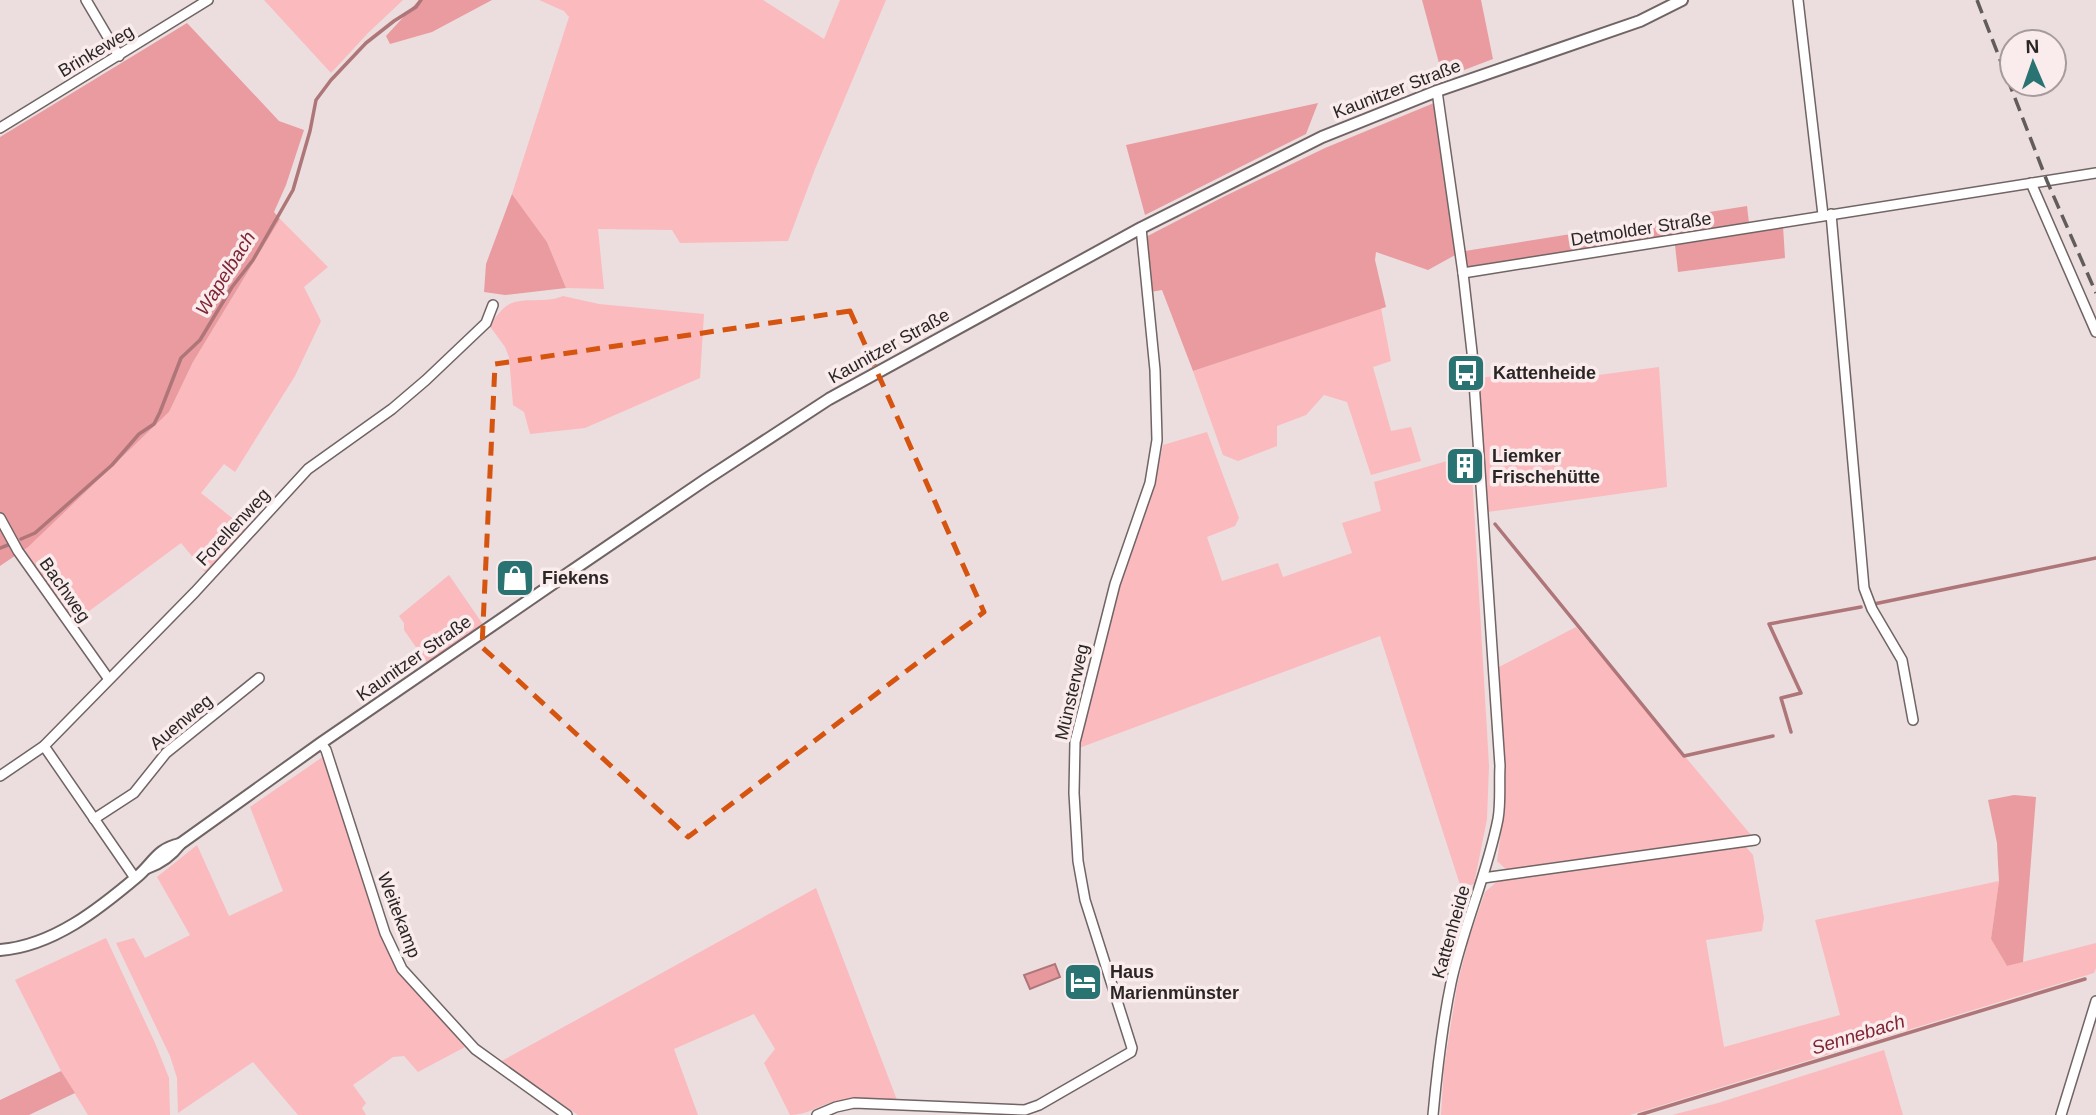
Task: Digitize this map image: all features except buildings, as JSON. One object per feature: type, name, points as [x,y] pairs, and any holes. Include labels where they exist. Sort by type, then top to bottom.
[{"type":"street","points":[[86,0],[119,56]]},
{"type":"street","name":"Brinkeweg","points":[[0,128],[208,0]]},
{"type":"street","name":"Kaunitzer Straße","points":[[0,950],[44,940],[70,927],[321,743],[828,399],[1141,228],[1322,137],[1437,91],[1640,21],[1682,0]]},
{"type":"street","points":[[1798,0],[1815,153],[1827,215],[1864,588],[1872,609],[1902,660],[1913,720]]},
{"type":"street","name":"Kattenheide","points":[[1433,1115],[1451,985],[1483,878],[1498,816],[1500,766],[1472,352],[1464,273],[1437,91]]},
{"type":"street","name":"Detmolder Straße","points":[[1464,273],[2096,173]]},
{"type":"street","points":[[2031,183],[2096,332]]},
{"type":"street","name":"Münsterweg","points":[[957,1111],[1024,1110],[1039,1105],[1127,1055],[1132,1048],[1085,900],[1078,861],[1074,742],[1115,584],[1150,483],[1157,440],[1154,370],[1141,228]]},
{"type":"street","name":"Forellenweg","points":[[0,776],[44,746],[195,592],[308,469],[392,409],[426,380],[486,323],[493,305]]},
{"type":"street","name":"Bachweg","points":[[0,518],[18,551],[108,678]]},
{"type":"street","name":"Auenweg","points":[[94,819],[134,793],[166,753],[259,678]]},
{"type":"street","name":"Weitekamp","points":[[321,743],[326,750],[385,933],[402,969],[475,1049],[567,1115]]},
{"type":"street","points":[[44,746],[135,878]]},
{"type":"street","points":[[1483,878],[1755,840]]},
{"type":"street","points":[[2061,1115],[2096,1000]]},
{"type":"street","points":[[817,1115],[854,1103],[957,1111]]},
{"type":"highlighted area","points":[[850,311],[984,612],[688,837],[482,647],[495,364]]},
{"type":"shaded area","points":[[264,0],[403,0],[331,73]]},
{"type":"shaded area","points":[[419,0],[492,0],[432,32],[390,44],[386,36]]},
{"type":"shaded area","points":[[539,0],[763,0],[824,39],[840,0],[886,0],[815,169],[788,241],[680,243],[672,230],[598,229],[604,289],[566,288],[547,242],[512,194],[569,17],[564,11]]},
{"type":"shaded area","points":[[1422,0],[1481,0],[1493,59],[1443,78]]},
{"type":"shaded area","points":[[187,23],[279,121],[304,130],[274,212],[280,219],[193,362],[169,412],[28,547],[0,566],[0,137]]},
{"type":"shaded area","points":[[1318,103],[1306,134],[1145,215],[1126,145]]},
{"type":"shaded area","points":[[1434,103],[1457,254],[1428,270],[1376,252],[1375,260],[1386,307],[1193,371],[1162,290],[1145,293],[1138,241],[1325,148]]},
{"type":"shaded area","points":[[512,194],[547,242],[566,288],[505,295],[484,292],[486,264]]},
{"type":"shaded area","points":[[1747,206],[1749,223],[1468,268],[1465,251]]},
{"type":"shaded area","points":[[280,219],[328,267],[304,287],[321,321],[295,376],[235,472],[224,464],[201,493],[247,530],[206,573],[181,543],[73,623],[23,551],[169,412],[193,362]]},
{"type":"shaded area","points":[[1783,226],[1785,258],[1678,272],[1675,245]]},
{"type":"shaded area","points":[[563,296],[599,304],[704,314],[700,378],[585,428],[530,434],[524,412],[513,405],[509,357],[489,325],[503,309],[514,302],[549,300]]},
{"type":"shaded area","points":[[1381,308],[1391,361],[1373,367],[1391,431],[1411,427],[1421,461],[1371,475],[1347,402],[1324,395],[1306,415],[1277,426],[1277,446],[1238,461],[1223,455],[1193,371]]},
{"type":"shaded area","points":[[1581,365],[1583,377],[1659,367],[1667,487],[1488,512],[1479,378]]},
{"type":"shaded area","points":[[1207,432],[1239,518],[1235,526],[1207,537],[1222,581],[1278,563],[1283,577],[1352,553],[1342,523],[1381,511],[1374,482],[1454,459],[1457,476],[1472,474],[1489,766],[1487,819],[1474,884],[1461,888],[1380,636],[1079,748],[1118,585],[1155,483],[1163,445]]},
{"type":"shaded area","points":[[449,575],[484,626],[427,663],[404,630],[404,623],[399,616]]},
{"type":"shaded area","points":[[1576,627],[1751,835],[1508,871],[1497,861],[1505,805],[1497,668]]},
{"type":"shaded area","points":[[324,756],[400,972],[465,1047],[418,1072],[404,1056],[393,1057],[353,1085],[366,1103],[362,1108],[366,1115],[298,1115],[253,1062],[178,1113],[177,1078],[170,1056],[116,943],[134,938],[145,958],[190,935],[157,877],[197,845],[229,916],[283,891],[250,807]]},
{"type":"shaded area","points":[[2014,795],[2036,797],[2023,962],[2007,966],[1991,939],[1999,881],[1997,843],[1988,800]]},
{"type":"shaded area","points":[[1736,844],[1746,847],[1753,855],[1764,918],[1762,931],[1706,940],[1724,1047],[1840,1015],[1815,920],[1999,881],[1991,939],[2007,966],[2096,943],[2096,968],[2094,973],[1630,1115],[1441,1115],[1444,1068],[1457,986],[1485,892],[1500,879]]},
{"type":"shaded area","points":[[816,888],[897,1100],[841,1100],[802,1114],[790,1115],[764,1063],[775,1049],[754,1014],[674,1049],[698,1115],[578,1115],[500,1062]]},
{"type":"shaded area","points":[[106,938],[169,1078],[170,1115],[88,1115],[61,1071],[15,980]]},
{"type":"shaded area","points":[[1055,964],[1060,977],[1030,989],[1024,975]]},
{"type":"shaded area","points":[[1884,1050],[1903,1115],[1672,1115],[1718,1103]]},
{"type":"shaded area","points":[[61,1071],[75,1093],[29,1115],[0,1115],[0,1100]]},
{"type":"waterway","name":"Wapelbach","points":[[21,539],[35,533],[112,465],[139,434],[154,424],[181,358],[200,340],[232,287],[253,260],[293,190],[316,100],[366,43],[416,7],[421,0]]},
{"type":"waterway","points":[[1495,524],[1684,756],[1773,736]]},
{"type":"waterway","name":"Wapelbach","points":[[0,548],[8,545]]},
{"type":"waterway","points":[[1874,604],[2096,558]]},
{"type":"waterway","points":[[1791,732],[1781,698],[1801,693],[1769,624],[1861,607]]},
{"type":"waterway","name":"Sennebach","points":[[1639,1115],[2085,979]]},
{"type":"railway","points":[[1977,0],[2047,181],[2096,293]]},
{"type":"place","name":"Kattenheide","points":[[1466,373]]},
{"type":"place","name":"Liemker Frischehütte","points":[[1465,466]]},
{"type":"place","name":"Fiekens","points":[[515,578]]},
{"type":"place","name":"Haus Marienmünster","points":[[1083,982]]}]
